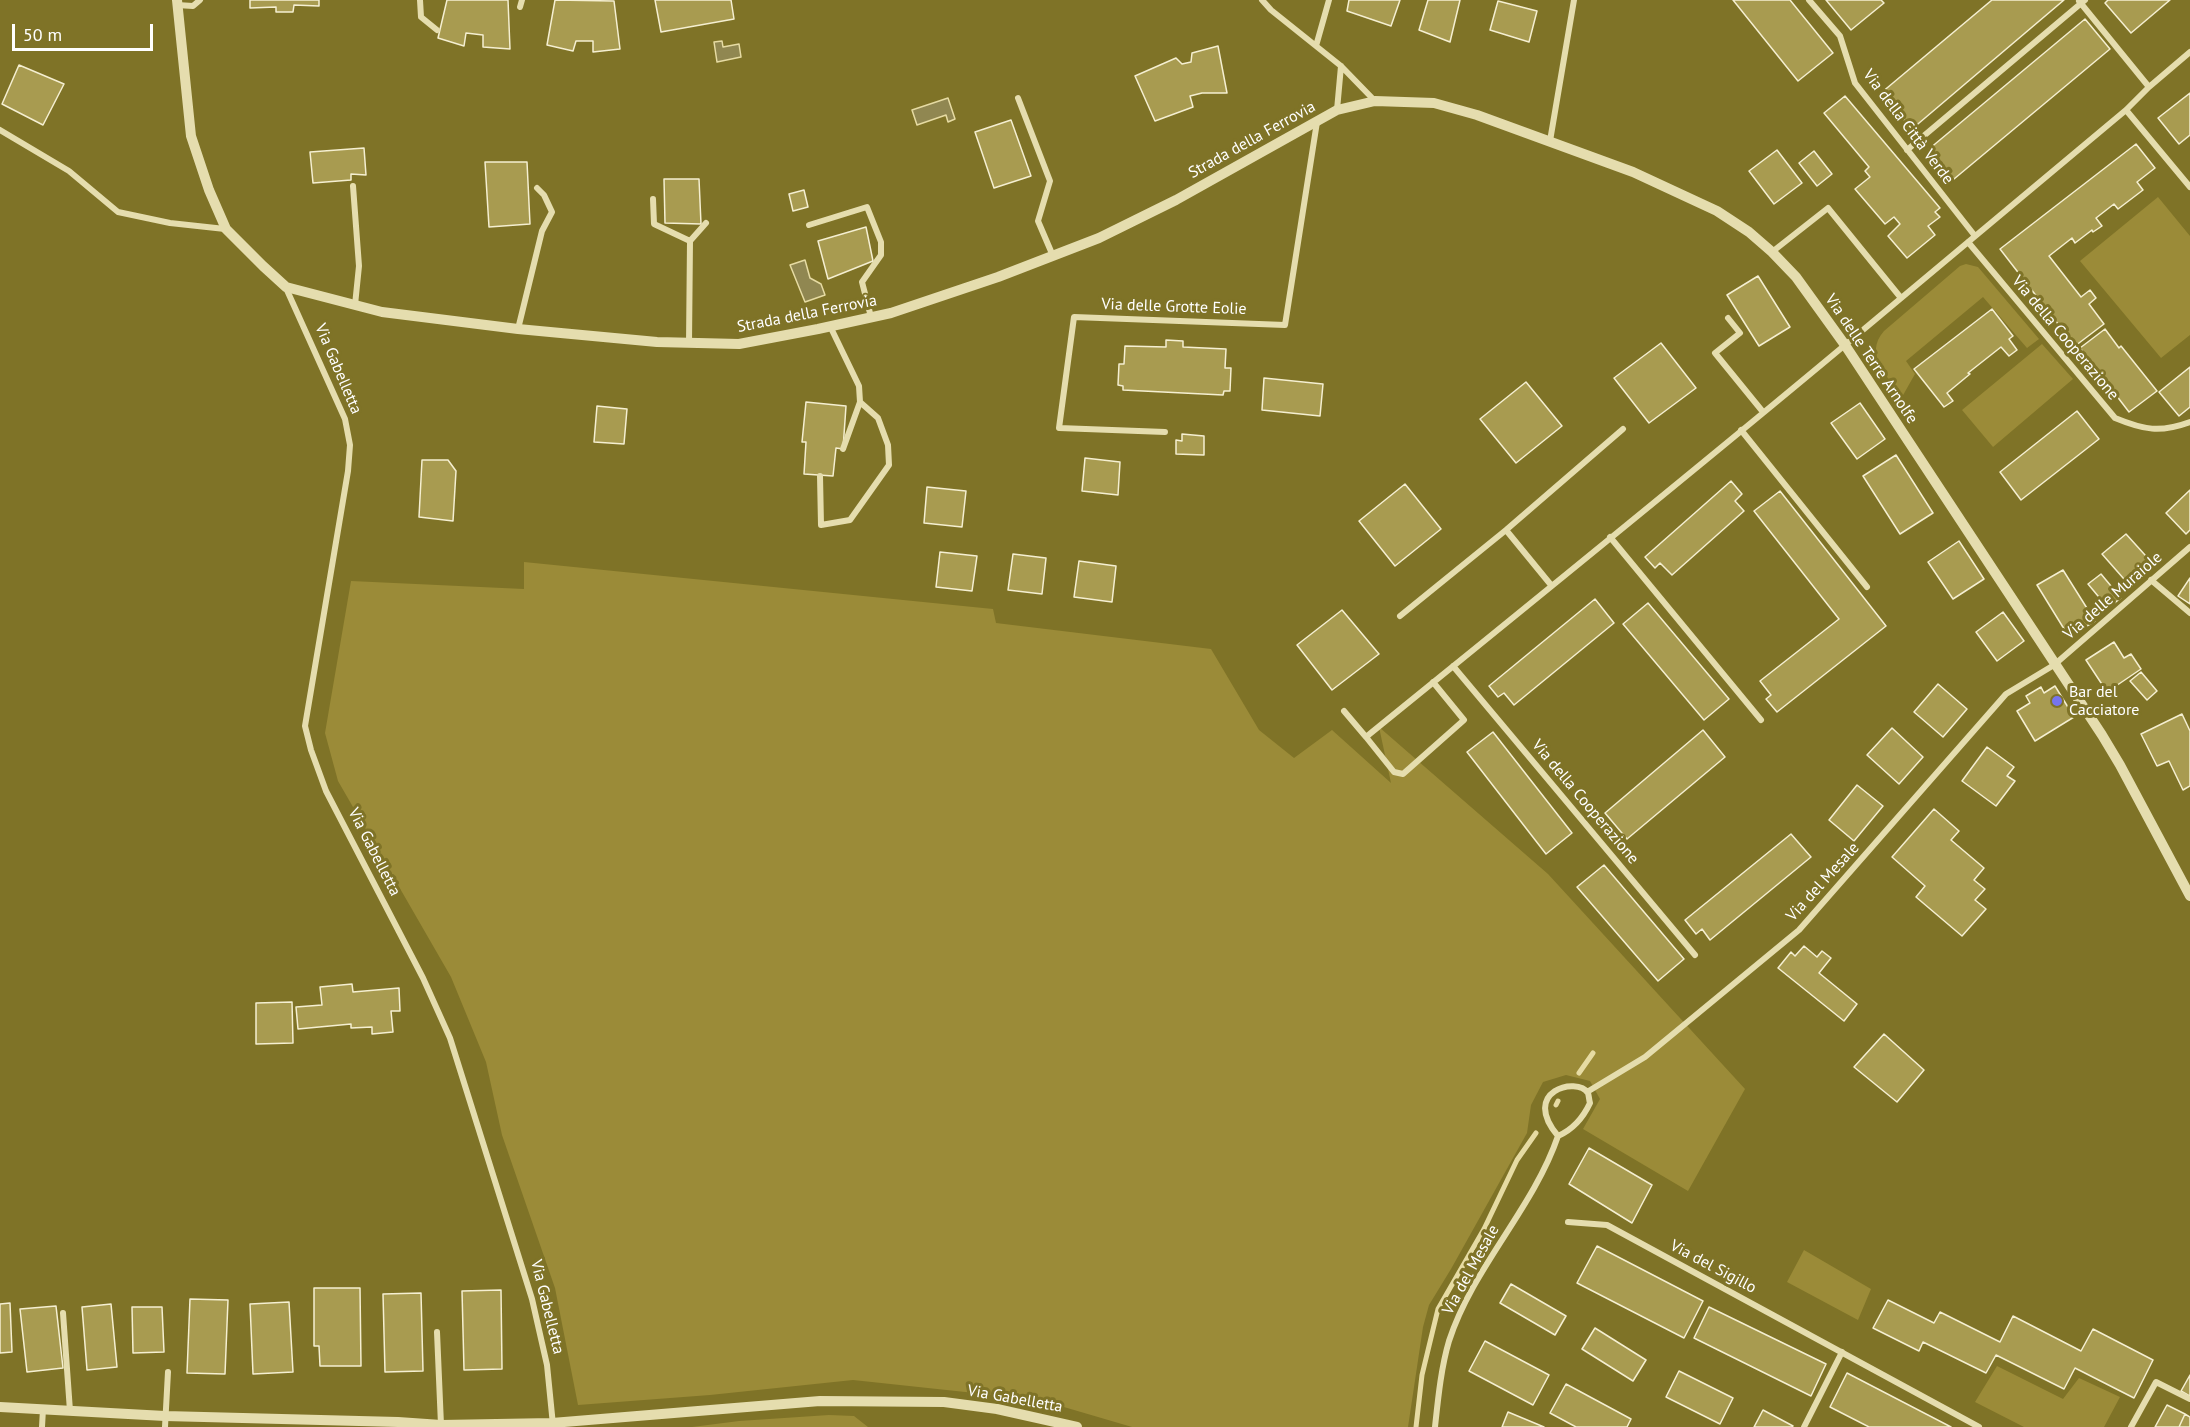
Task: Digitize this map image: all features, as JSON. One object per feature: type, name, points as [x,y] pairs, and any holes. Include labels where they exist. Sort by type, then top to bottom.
[{"type":"street","points":[[177,3],[193,6],[200,0]]},
{"type":"street","points":[[420,0],[421,17],[437,30]]},
{"type":"street","points":[[1262,0],[1271,10],[1341,66],[1375,101]]},
{"type":"street","points":[[1316,46],[1329,0]]},
{"type":"street","points":[[1551,141],[1574,0]]},
{"type":"street","name":"Via della Città Verde","points":[[1809,0],[1840,36],[1855,83],[1975,236]]},
{"type":"street","points":[[1907,150],[2082,1],[2149,87]]},
{"type":"street","name":"Strada della Ferrovia","points":[[177,3],[191,136],[208,190],[226,229],[286,287],[382,312],[518,329],[657,342],[739,344],[891,313],[998,277],[1099,238],[1176,200],[1337,110],[1375,101]]},
{"type":"street","points":[[1366,737],[1845,345],[2126,110],[2190,52]]},
{"type":"street","points":[[1337,110],[1341,66]]},
{"type":"street","points":[[1018,98],[1050,182],[1038,221],[1053,256]]},
{"type":"street","name":"Via delle Terre Arnolfe","points":[[1375,101],[1434,104],[1477,115],[1633,172],[1717,210],[1749,232],[1772,252],[1796,277],[1845,345],[2120,765],[2190,896]]},
{"type":"street","points":[[2126,110],[2190,187]]},
{"type":"street","name":"Via delle Grotte Eolie","points":[[1165,432],[1059,428],[1074,317],[1285,325],[1317,122]]},
{"type":"street","points":[[0,130],[69,171],[118,212],[170,223],[226,229]]},
{"type":"street","points":[[353,186],[359,266],[356,305]]},
{"type":"street","points":[[518,329],[522,305],[542,231],[552,212],[544,195],[537,188]]},
{"type":"street","points":[[654,199],[654,224],[690,241]]},
{"type":"street","points":[[809,225],[867,207],[881,242],[881,255],[862,282],[871,317]]},
{"type":"street","points":[[1772,252],[1828,208],[1901,298]]},
{"type":"street","points":[[689,343],[690,241],[706,223]]},
{"type":"street","name":"Via della Cooperazione","points":[[1968,242],[2115,418],[2140,428],[2167,429],[2190,422]]},
{"type":"street","name":"Via Gabelletta","points":[[286,287],[345,419],[350,445],[346,482],[305,726],[326,791],[423,978],[450,1038],[532,1299],[547,1365],[553,1425]]},
{"type":"street","points":[[1728,318],[1740,333],[1715,353],[1763,412]]},
{"type":"street","points":[[830,326],[859,386],[860,402],[843,449]]},
{"type":"street","points":[[820,476],[821,525],[850,520],[889,465],[888,445],[878,418],[860,402]]},
{"type":"street","points":[[1400,616],[1506,530],[1623,429]]},
{"type":"street","points":[[1741,430],[1867,587]]},
{"type":"street","points":[[1506,530],[1551,585]]},
{"type":"street","points":[[1610,537],[1761,720]]},
{"type":"street","name":"Via delle Muraiole","points":[[2054,665],[2190,547]]},
{"type":"street","points":[[2151,580],[2190,613]]},
{"type":"street","name":"Via del Mesale","points":[[1435,1427],[1449,1342],[1465,1305],[1544,1170],[1558,1136],[1573,1127],[1586,1112],[1590,1103],[1587,1092],[1645,1058],[1799,930],[2006,694],[2054,665]]},
{"type":"street","name":"Via della Cooperazione","points":[[1453,666],[1695,955]]},
{"type":"street","points":[[1344,711],[1394,772],[1403,774],[1464,720],[1433,682]]},
{"type":"street","points":[[1558,1136],[1545,1116],[1548,1098],[1563,1087],[1581,1088],[1587,1092]]},
{"type":"street","name":"Via del Sigillo","points":[[1568,1222],[1607,1225],[1979,1427]]},
{"type":"street","points":[[63,1313],[70,1411]]},
{"type":"street","points":[[437,1332],[441,1425]]},
{"type":"street","points":[[1804,1427],[1842,1352]]},
{"type":"street","points":[[165,1422],[168,1372]]},
{"type":"street","points":[[2131,1427],[2156,1382],[2190,1400]]},
{"type":"street","name":"Via Gabelletta","points":[[0,1407],[70,1411],[165,1422],[553,1425],[820,1401],[898,1401],[944,1402],[997,1409],[1077,1427]]},
{"type":"street","points":[[42,1427],[43,1409]]},
{"type":"street","points":[[1963,1427],[1966,1420]]},
{"type":"shaded area","points":[[722,41],[723,47],[739,44],[741,57],[717,62],[714,42]]},
{"type":"shaded area","points":[[948,98],[955,119],[948,122],[946,115],[917,125],[912,110]]},
{"type":"shaded area","points":[[2158,197],[2190,236],[2190,335],[2161,358],[2080,261]]},
{"type":"shaded area","points":[[805,260],[810,278],[821,284],[825,295],[805,302],[790,265]]},
{"type":"shaded area","points":[[1966,264],[1978,267],[2039,339],[2027,348],[1983,297],[1906,361],[1915,374],[1902,397],[1880,365],[1876,348],[1878,340],[1884,331],[1960,266]]},
{"type":"shaded area","points":[[2042,344],[2073,379],[1993,447],[1962,410]]},
{"type":"shaded area","points":[[524,562],[993,609],[996,623],[1211,649],[1259,730],[1294,758],[1332,730],[1391,783],[1379,727],[1548,874],[1745,1089],[1688,1191],[1583,1129],[1600,1099],[1590,1081],[1566,1075],[1543,1082],[1531,1105],[1527,1133],[1429,1305],[1423,1327],[1408,1427],[1132,1427],[1040,1400],[853,1380],[710,1395],[578,1405],[555,1288],[502,1135],[486,1062],[451,977],[338,781],[325,733],[351,581],[524,589]]},
{"type":"shaded area","points":[[1804,1250],[1871,1289],[1858,1320],[1787,1282]]},
{"type":"shaded area","points":[[1997,1366],[2063,1399],[2079,1378],[2120,1397],[2104,1427],[2024,1427],[1975,1402]]},
{"type":"shaded area","points":[[829,1415],[854,1416],[868,1427],[692,1427],[739,1421]]},
{"type":"building","points":[[250,0],[319,0],[319,6],[294,5],[293,12],[276,12],[276,7],[250,8]]},
{"type":"building","points":[[447,0],[508,0],[510,49],[483,47],[483,35],[466,33],[464,46],[438,38]]},
{"type":"building","points":[[555,0],[614,1],[620,49],[593,52],[593,41],[576,41],[573,51],[547,45]]},
{"type":"building","points":[[655,0],[731,0],[734,19],[661,32]]},
{"type":"building","points":[[1349,0],[1400,0],[1391,26],[1347,11]]},
{"type":"building","points":[[1428,0],[1460,0],[1450,42],[1419,30]]},
{"type":"building","points":[[1733,0],[1790,0],[1833,53],[1798,81]]},
{"type":"building","points":[[1826,0],[1881,0],[1884,3],[1851,30]]},
{"type":"building","points":[[1992,0],[2064,0],[1912,129],[1881,93]]},
{"type":"building","points":[[2108,0],[2170,0],[2131,33],[2105,3]]},
{"type":"building","points":[[1498,1],[1537,11],[1529,42],[1490,30]]},
{"type":"building","points":[[2085,19],[2110,49],[1954,179],[1929,149]]},
{"type":"building","points":[[1218,46],[1227,93],[1202,93],[1190,96],[1193,107],[1155,121],[1135,76],[1176,58],[1182,64],[1191,62],[1192,53]]},
{"type":"building","points":[[19,65],[64,84],[43,125],[2,104]]},
{"type":"building","points":[[2190,93],[2190,135],[2179,144],[2158,118]]},
{"type":"building","points":[[1845,96],[1940,208],[1935,212],[1940,217],[1928,226],[1935,235],[1907,258],[1888,236],[1900,224],[1894,217],[1885,224],[1855,189],[1870,177],[1865,171],[1869,167],[1824,113]]},
{"type":"building","points":[[1011,120],[1031,176],[994,188],[975,132]]},
{"type":"building","points":[[2136,144],[2155,168],[2137,182],[2143,190],[2118,209],[2114,204],[2096,218],[2102,226],[2093,232],[2092,230],[2075,243],[2072,238],[2049,256],[2081,297],[2090,290],[2096,298],[2089,304],[2104,324],[2075,346],[2000,249]]},
{"type":"building","points":[[364,148],[366,175],[351,174],[351,180],[313,183],[310,152]]},
{"type":"building","points":[[1777,150],[1802,183],[1774,204],[1749,171]]},
{"type":"building","points":[[1814,151],[1832,174],[1817,186],[1799,163]]},
{"type":"building","points":[[485,162],[527,162],[530,224],[489,227]]},
{"type":"building","points":[[664,179],[699,179],[701,224],[665,223]]},
{"type":"building","points":[[804,190],[808,207],[793,211],[789,194]]},
{"type":"building","points":[[866,227],[873,261],[828,279],[818,241]]},
{"type":"building","points":[[1758,276],[1790,327],[1759,346],[1727,295]]},
{"type":"building","points":[[1992,309],[2013,336],[2009,339],[2017,350],[2009,356],[2001,347],[1947,393],[1953,401],[1944,407],[1914,369]]},
{"type":"building","points":[[2105,329],[2157,391],[2129,412],[2080,348]]},
{"type":"building","points":[[1166,340],[1183,341],[1183,347],[1226,349],[1225,368],[1231,368],[1230,391],[1224,391],[1223,395],[1123,390],[1123,386],[1118,385],[1119,364],[1124,364],[1125,346],[1166,347]]},
{"type":"building","points":[[1661,343],[1696,388],[1649,423],[1614,378]]},
{"type":"building","points":[[2190,367],[2190,407],[2179,416],[2159,392]]},
{"type":"building","points":[[1264,378],[1323,384],[1320,416],[1262,410]]},
{"type":"building","points":[[1526,382],[1562,426],[1516,463],[1480,419]]},
{"type":"building","points":[[806,402],[846,406],[843,449],[836,448],[833,476],[804,474],[806,442],[802,442]]},
{"type":"building","points":[[1860,403],[1885,439],[1857,459],[1831,423]]},
{"type":"building","points":[[597,406],[627,409],[624,444],[594,442]]},
{"type":"building","points":[[2077,411],[2099,439],[2021,500],[2000,472]]},
{"type":"building","points":[[1182,434],[1204,436],[1204,455],[1176,454],[1176,440],[1182,441]]},
{"type":"building","points":[[1896,455],[1933,513],[1900,534],[1863,476]]},
{"type":"building","points":[[1085,458],[1120,462],[1118,495],[1082,491]]},
{"type":"building","points":[[422,460],[448,460],[456,471],[453,521],[419,517]]},
{"type":"building","points":[[1731,481],[1742,494],[1735,501],[1744,511],[1672,575],[1660,563],[1655,568],[1645,557]]},
{"type":"building","points":[[1405,484],[1441,529],[1395,566],[1359,521]]},
{"type":"building","points":[[927,487],[966,491],[962,527],[924,523]]},
{"type":"building","points":[[2190,490],[2190,530],[2186,534],[2166,513]]},
{"type":"building","points":[[1780,491],[1886,626],[1777,712],[1766,699],[1771,695],[1760,681],[1839,619],[1754,511]]},
{"type":"building","points":[[2126,534],[2155,566],[2131,587],[2102,554]]},
{"type":"building","points":[[1959,541],[1984,579],[1953,599],[1928,562]]},
{"type":"building","points":[[940,552],[977,556],[972,591],[936,587]]},
{"type":"building","points":[[1013,554],[1046,558],[1042,594],[1008,590]]},
{"type":"building","points":[[1079,561],[1116,566],[1112,602],[1074,597]]},
{"type":"building","points":[[2063,570],[2095,621],[2069,637],[2037,585]]},
{"type":"building","points":[[2101,574],[2121,598],[2108,608],[2088,584]]},
{"type":"building","points":[[2190,578],[2190,604],[2178,596]]},
{"type":"building","points":[[1595,599],[1614,623],[1514,705],[1504,693],[1498,697],[1489,686]]},
{"type":"building","points":[[1648,603],[1729,699],[1704,720],[1623,624]]},
{"type":"building","points":[[1342,610],[1379,654],[1332,690],[1297,645]]},
{"type":"building","points":[[2003,612],[2024,641],[1997,661],[1976,632]]},
{"type":"building","points":[[2114,642],[2124,658],[2131,654],[2141,669],[2107,692],[2086,660]]},
{"type":"building","points":[[2141,672],[2157,691],[2147,700],[2130,681]]},
{"type":"building","points":[[1938,684],[1967,709],[1943,737],[1914,712]]},
{"type":"building","points":[[2055,686],[2074,717],[2035,741],[2017,711],[2030,703],[2026,696],[2041,687],[2044,693]]},
{"type":"building","points":[[2182,714],[2190,731],[2190,786],[2183,790],[2169,761],[2157,766],[2141,734]]},
{"type":"building","points":[[1892,728],[1923,757],[1899,784],[1867,755]]},
{"type":"building","points":[[1703,730],[1725,757],[1627,839],[1605,813]]},
{"type":"building","points":[[1493,732],[1572,833],[1546,854],[1467,752]]},
{"type":"building","points":[[1987,747],[2014,767],[2007,776],[2015,781],[1996,806],[1962,781]]},
{"type":"building","points":[[1857,785],[1883,806],[1854,841],[1829,820]]},
{"type":"building","points":[[1934,809],[1959,831],[1951,840],[1984,868],[1974,880],[1985,889],[1975,900],[1986,909],[1962,936],[1916,897],[1925,886],[1892,857]]},
{"type":"building","points":[[1791,834],[1811,857],[1710,940],[1702,929],[1696,934],[1685,920]]},
{"type":"building","points":[[1604,865],[1684,959],[1658,981],[1577,887]]},
{"type":"building","points":[[1804,946],[1817,957],[1822,951],[1831,958],[1819,973],[1857,1004],[1844,1021],[1778,968],[1791,952],[1795,956]]},
{"type":"building","points":[[352,984],[353,992],[399,988],[400,1011],[391,1011],[393,1032],[372,1034],[372,1027],[351,1028],[351,1024],[298,1029],[296,1007],[322,1005],[320,987]]},
{"type":"building","points":[[292,1002],[293,1043],[256,1044],[256,1003]]},
{"type":"building","points":[[1884,1034],[1924,1070],[1897,1102],[1854,1067]]},
{"type":"building","points":[[1589,1148],[1652,1185],[1632,1223],[1569,1184]]},
{"type":"building","points":[[1597,1246],[1703,1301],[1684,1338],[1577,1283]]},
{"type":"building","points":[[1511,1284],[1566,1316],[1555,1335],[1500,1303]]},
{"type":"building","points":[[314,1288],[360,1288],[361,1366],[320,1366],[319,1346],[314,1346]]},
{"type":"building","points":[[501,1290],[502,1369],[464,1370],[462,1291]]},
{"type":"building","points":[[421,1293],[423,1371],[385,1372],[383,1294]]},
{"type":"building","points":[[190,1299],[228,1300],[225,1374],[187,1373]]},
{"type":"building","points":[[1888,1300],[1934,1323],[1940,1312],[2000,1342],[2013,1316],[2081,1351],[2093,1329],[2153,1360],[2134,1398],[2075,1368],[2064,1389],[1996,1355],[1986,1373],[1923,1342],[1919,1351],[1873,1328]]},
{"type":"building","points":[[289,1302],[293,1372],[253,1374],[250,1304]]},
{"type":"building","points":[[10,1303],[12,1352],[0,1353],[0,1304]]},
{"type":"building","points":[[111,1304],[117,1367],[87,1370],[82,1307]]},
{"type":"building","points":[[56,1306],[63,1368],[27,1372],[20,1309]]},
{"type":"building","points":[[132,1307],[162,1307],[164,1352],[133,1353]]},
{"type":"building","points":[[1709,1307],[1826,1364],[1811,1396],[1694,1338]]},
{"type":"building","points":[[1595,1328],[1646,1360],[1633,1381],[1582,1349]]},
{"type":"building","points":[[1485,1341],[1549,1375],[1533,1405],[1469,1371]]},
{"type":"building","points":[[1679,1371],[1733,1398],[1720,1424],[1666,1397]]},
{"type":"building","points":[[1847,1373],[1951,1427],[1869,1427],[1830,1407]]},
{"type":"building","points":[[2190,1375],[2190,1396],[2181,1391]]},
{"type":"building","points":[[1566,1384],[1631,1419],[1627,1427],[1576,1427],[1550,1413]]},
{"type":"building","points":[[2167,1405],[2185,1414],[2179,1427],[2155,1427]]},
{"type":"building","points":[[1763,1410],[1793,1426],[1754,1427]]},
{"type":"building","points":[[1508,1412],[1544,1427],[1502,1427]]},
{"type":"building","points":[[2185,1414],[2190,1417],[2190,1427],[2179,1427]]},
{"type":"waterway","points":[[1579,1073],[1593,1053]]},
{"type":"waterway","points":[[1556,1105],[1558,1101]]},
{"type":"waterway","points":[[1416,1427],[1422,1375],[1438,1309],[1484,1229],[1517,1160],[1536,1133]]},
{"type":"place","name":"Bar del Cacciatore","points":[[2057,701]]}]
